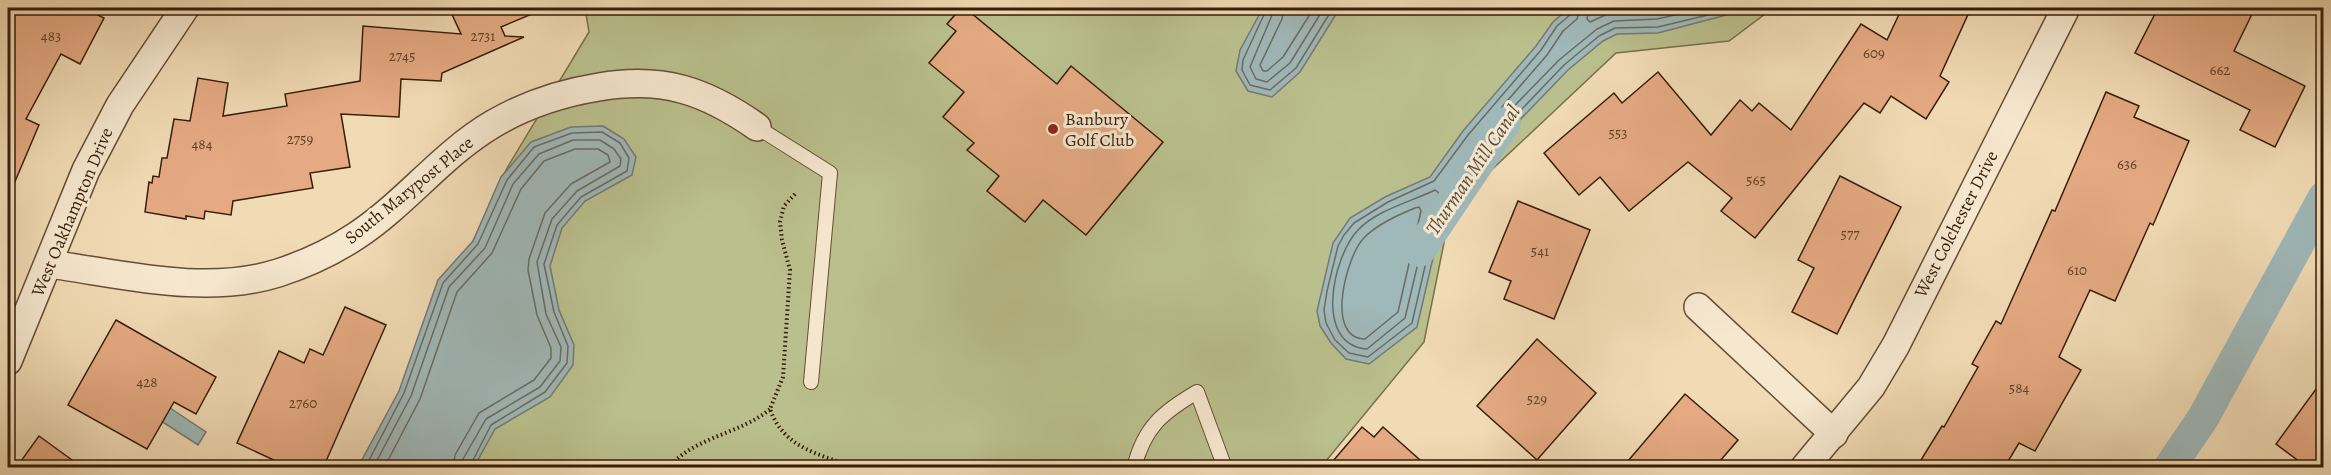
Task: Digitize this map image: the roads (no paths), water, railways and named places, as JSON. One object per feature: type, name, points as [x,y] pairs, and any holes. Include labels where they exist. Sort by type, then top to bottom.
[{"type":"street","name":"West Oakhampton Drive","points":[[8,361],[86,170],[120,105],[185,8]]},
{"type":"street","name":"West Colchester Drive","points":[[1804,468],[1871,387],[1896,345],[2066,8]]},
{"type":"street","name":"South Marypost Place","points":[[49,264],[193,284],[231,282],[277,273],[319,258],[357,235],[492,124],[531,104],[569,92],[613,84],[654,84],[692,91],[725,105],[757,127]]},
{"type":"street","points":[[1698,308],[1834,434]]},
{"type":"lane","points":[[757,127],[830,173],[811,382]]},
{"type":"lane","points":[[1134,468],[1139,447],[1164,412],[1197,392],[1225,468]]},
{"type":"water","points":[[1263,8],[1340,8],[1300,72],[1272,97],[1248,91],[1236,71],[1240,50]]},
{"type":"water","points":[[1569,8],[1753,8],[1658,33],[1617,34],[1603,41],[1568,70],[1461,181],[1443,215],[1417,327],[1369,364],[1346,359],[1331,343],[1320,326],[1317,311],[1333,243],[1350,218],[1385,197],[1430,177],[1463,131],[1536,46],[1553,22]]},
{"type":"water","points":[[603,126],[624,139],[636,157],[632,175],[585,201],[562,228],[550,266],[559,310],[574,345],[573,365],[550,397],[495,429],[474,467],[358,467],[399,391],[438,280],[473,241],[501,177],[531,142],[571,127]]},
{"type":"water","points":[[167,406],[206,432],[198,445],[158,419]]},
{"type":"waterway","name":"Thurman Mill Canal","points":[[1419,251],[1505,123]]},
{"type":"waterway","points":[[2169,468],[2203,418],[2324,197]]},
{"type":"place","name":"Banbury Golf Club","points":[[1053,129]]}]
